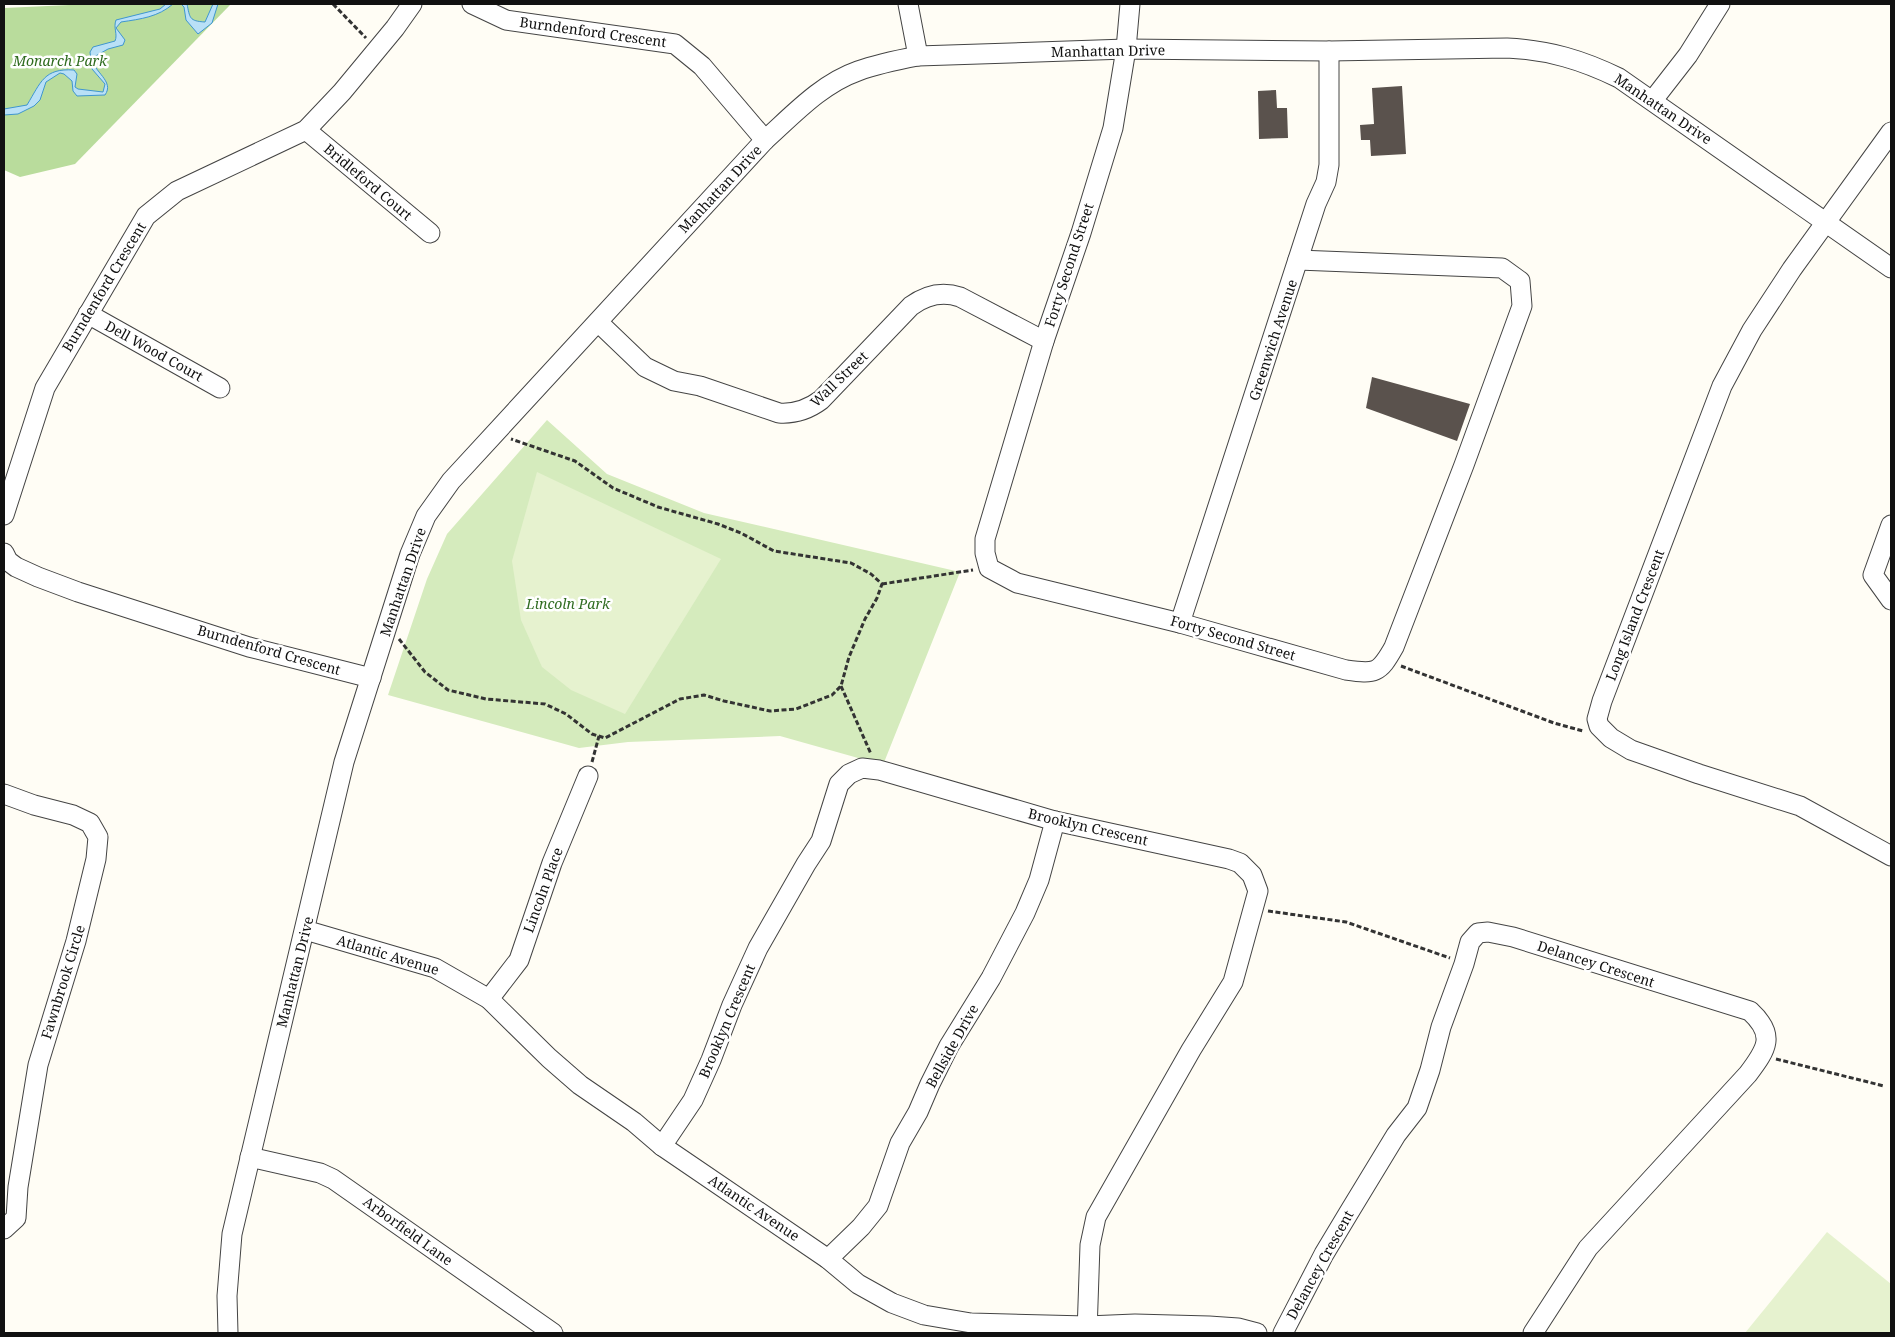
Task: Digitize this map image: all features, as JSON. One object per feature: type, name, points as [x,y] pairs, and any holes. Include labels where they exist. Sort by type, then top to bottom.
[{"type":"street","name":"Burndenford Crescent","points":[[4,515],[45,388],[146,216],[177,191],[306,130],[342,92],[412,4]]},
{"type":"street","name":"Burndenford Crescent","points":[[472,4],[506,20],[675,44],[702,66],[765,140]]},
{"type":"street","points":[[908,4],[918,56]]},
{"type":"street","name":"Forty Second Street","points":[[1130,4],[1126,49],[1113,128],[1044,341],[985,538],[985,554],[989,568],[1017,583],[1180,623],[1346,670],[1366,673],[1378,670],[1386,661]]},
{"type":"street","points":[[1653,100],[1688,56],[1720,4]]},
{"type":"street","name":"Manhattan Drive","points":[[228,1333],[227,1296],[232,1234],[344,762],[410,554],[426,516],[451,481],[494,433],[765,140],[816,94],[856,72],[884,63],[918,56],[1126,49],[1329,51],[1534,49],[1593,65],[1620,78],[1891,268]]},
{"type":"street","name":"Greenwich Avenue","points":[[1180,623],[1316,204],[1326,182],[1329,165],[1329,51]]},
{"type":"street","name":"Bridleford Court","points":[[306,130],[430,233]]},
{"type":"street","points":[[1826,223],[1891,132]]},
{"type":"street","name":"Long Island Crescent","points":[[1826,223],[1792,269],[1752,330],[1722,386],[1602,701],[1597,719],[1599,726],[1611,738],[1631,750],[1800,806],[1891,856]]},
{"type":"street","points":[[1298,260],[1502,268],[1520,281],[1522,306],[1394,647],[1386,661]]},
{"type":"street","name":"Wall Street","points":[[598,322],[645,366],[674,381],[700,386],[778,413],[790,414],[810,408],[821,400],[911,306],[921,299],[949,293],[1044,341]]},
{"type":"street","name":"Dell Wood Court","points":[[88,314],[220,388]]},
{"type":"street","points":[[1891,525],[1873,575],[1891,600]]},
{"type":"street","name":"Burndenford Crescent","points":[[4,553],[8,562],[16,567],[78,592],[249,647],[371,678]]},
{"type":"street","name":"Brooklyn Crescent","points":[[662,1146],[693,1100],[711,1060],[732,1004],[758,948],[821,841],[839,784],[849,774],[862,768],[878,770],[1055,821],[1240,863],[1252,875],[1258,891],[1233,982],[1191,1050],[1096,1218],[1090,1245],[1087,1330]]},
{"type":"street","name":"Lincoln Place","points":[[489,999],[519,960],[552,863],[588,776]]},
{"type":"street","name":"Fawnbrook Circle","points":[[4,794],[34,805],[73,815],[90,823],[98,838],[96,859],[76,941],[38,1065],[18,1187],[16,1218],[4,1229]]},
{"type":"street","name":"Bellside Drive","points":[[828,1259],[861,1227],[878,1206],[900,1143],[918,1112],[949,1046],[991,978],[1025,913],[1039,880],[1055,821]]},
{"type":"street","name":"Atlantic Avenue","points":[[305,930],[435,968],[489,999],[549,1058],[580,1085],[634,1122],[662,1146],[828,1259],[858,1284],[892,1303],[924,1315],[971,1323],[1087,1330],[1135,1324],[1209,1326],[1238,1328],[1257,1333]]},
{"type":"street","name":"Delancey Crescent","points":[[1283,1333],[1324,1254],[1396,1135],[1417,1108],[1430,1070],[1441,1027],[1470,942],[1478,933],[1488,932],[1513,937],[1750,1011],[1764,1027],[1766,1041],[1762,1056]]},
{"type":"street","points":[[1533,1333],[1588,1248],[1748,1074],[1762,1056]]},
{"type":"street","name":"Arborfield Lane","points":[[250,1157],[320,1174],[333,1179],[553,1333]]},
{"type":"path","points":[[334,4],[377,50]]},
{"type":"path","points":[[494,433],[575,460],[613,488],[658,507],[718,524],[774,551],[851,563],[871,574],[882,584]]},
{"type":"path","points":[[882,584],[989,568]]},
{"type":"path","points":[[387,627],[425,672],[448,690],[486,699],[545,704],[566,714],[592,734],[605,738],[680,699],[704,695],[724,702],[770,711],[796,709],[832,695],[841,686],[849,657],[882,584]]},
{"type":"path","points":[[1386,661],[1554,723],[1611,738]]},
{"type":"path","points":[[841,686],[878,770]]},
{"type":"path","points":[[588,776],[599,736]]},
{"type":"path","points":[[1253,909],[1346,922],[1464,964]]},
{"type":"path","points":[[1762,1056],[1884,1086]]},
{"type":"green space","name":"Monarch Park","points":[[91,4],[231,4],[75,164],[20,177],[4,170],[4,8]]},
{"type":"green space","name":"Lincoln Park","points":[[547,420],[607,474],[704,513],[960,572],[883,765],[780,736],[628,742],[579,748],[388,695],[427,579],[447,534]]},
{"type":"green space","points":[[537,472],[721,559],[625,714],[571,690],[542,667],[521,620],[512,561]]},
{"type":"green space","points":[[1827,1232],[1891,1284],[1891,1333],[1745,1333]]},
{"type":"water","points":[[166,4],[173,4],[155,15],[121,22],[116,28],[125,40],[123,45],[108,49],[92,58],[96,68],[106,81],[107,90],[105,95],[77,96],[73,91],[72,81],[60,73],[46,82],[40,100],[34,106],[18,114],[4,115],[4,109],[27,105],[44,78],[56,71],[74,70],[77,74],[75,87],[103,92],[105,84],[92,69],[90,52],[93,47],[115,41],[116,20],[160,9]]},
{"type":"water","points":[[181,4],[187,4],[193,20],[205,22],[213,4],[218,4],[212,23],[198,34],[186,20],[184,7]]},
{"type":"building","points":[[1402,86],[1406,154],[1371,156],[1370,140],[1361,140],[1360,125],[1374,124],[1372,88]]},
{"type":"building","points":[[1276,90],[1277,108],[1287,108],[1288,138],[1259,139],[1258,91]]},
{"type":"building","points":[[1372,377],[1470,404],[1457,441],[1366,408]]}]
